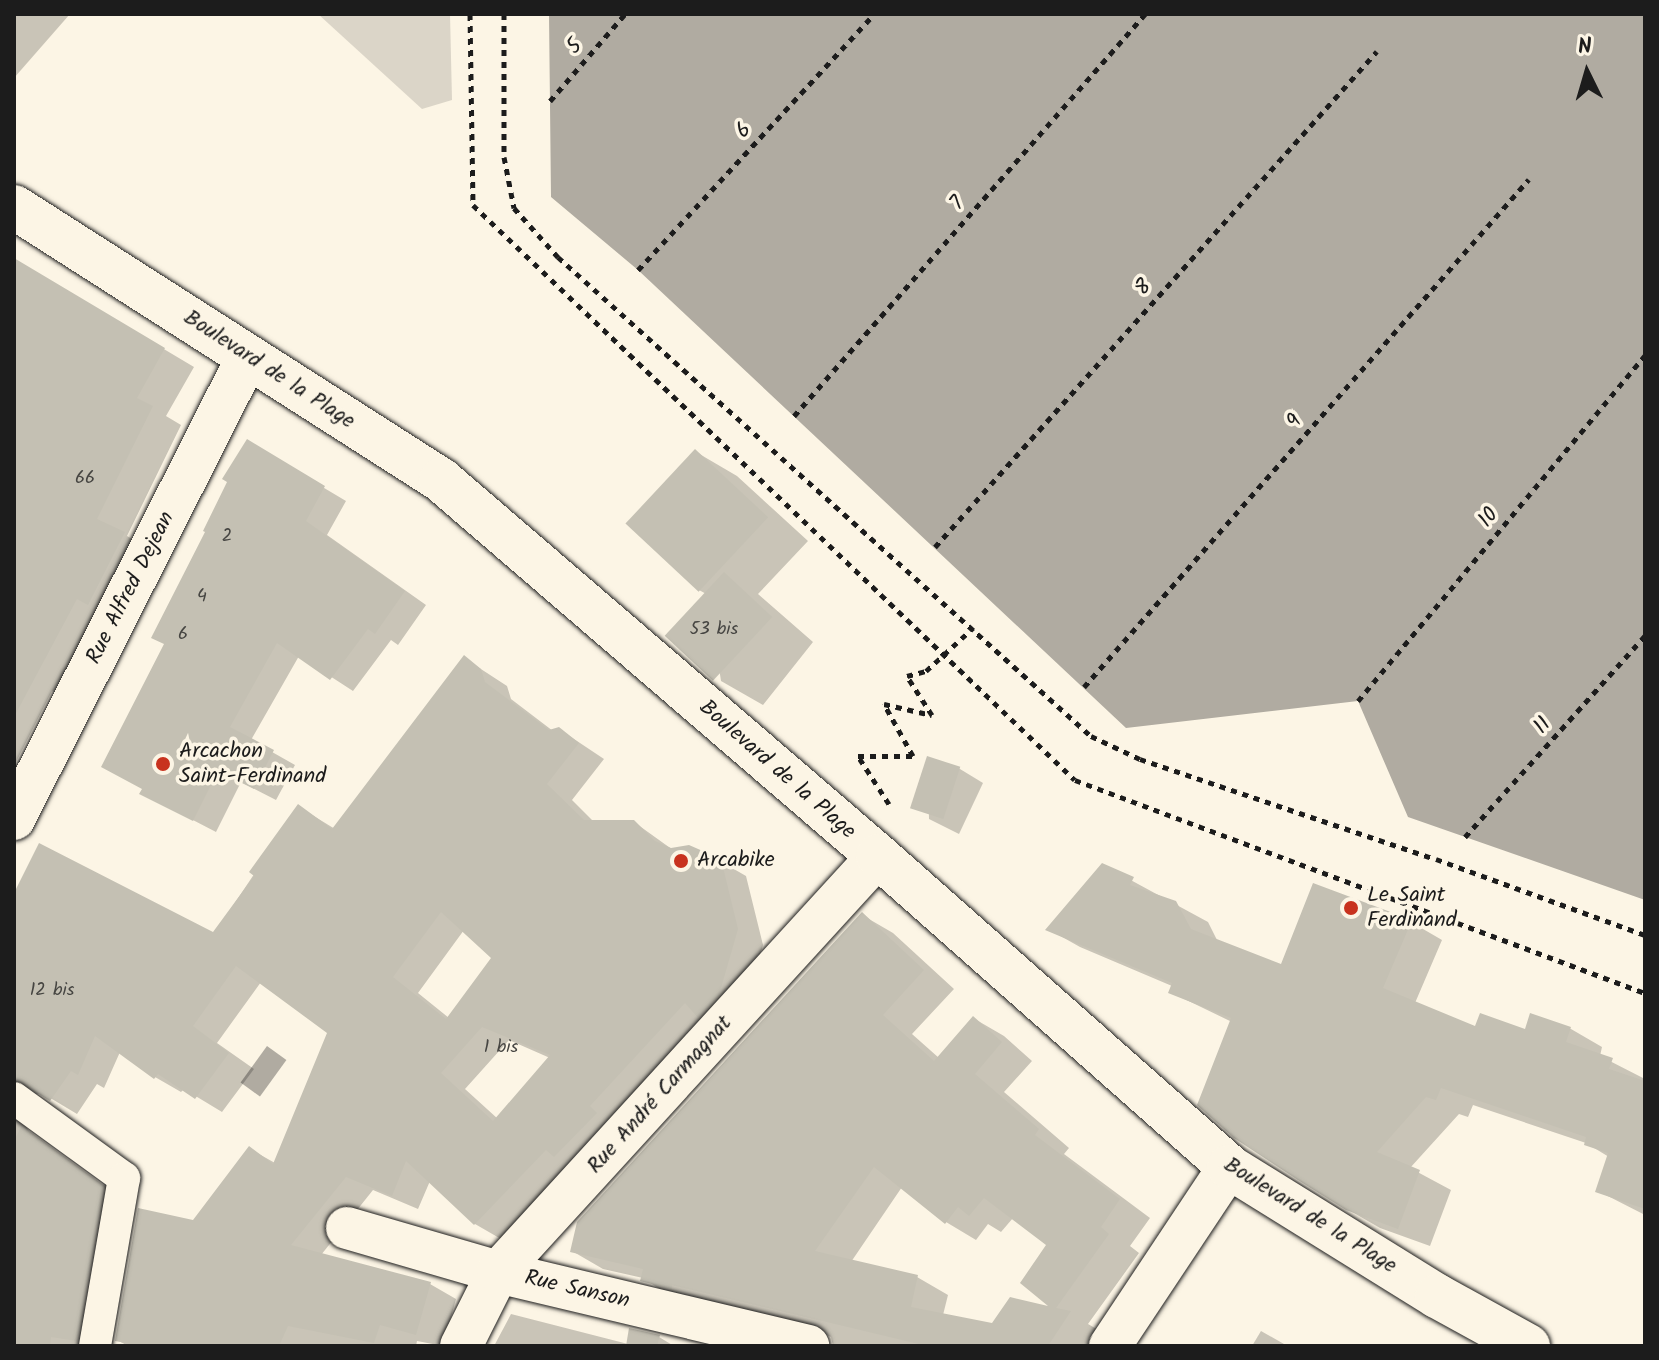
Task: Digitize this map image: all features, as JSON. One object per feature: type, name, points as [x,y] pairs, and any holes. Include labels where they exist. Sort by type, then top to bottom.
[{"type":"main road","name":"Boulevard de la Plage","points":[[14,207],[441,480],[878,856],[1229,1167],[1513,1342]]},
{"type":"street","name":"Rue Alfred Dejean","points":[[14,819],[248,356]]},
{"type":"street","name":"Rue André Carmagnat","points":[[461,1346],[498,1272],[878,856]]},
{"type":"street","points":[[14,1098],[124,1178],[95,1346]]},
{"type":"street","points":[[1110,1346],[1229,1167]]},
{"type":"street","name":"Rue Sanson","points":[[347,1228],[498,1272],[808,1346]]},
{"type":"path","points":[[470,14],[473,205],[1075,780],[1645,993]]},
{"type":"path","points":[[504,14],[504,157],[514,208],[558,257],[1091,736],[1140,759],[1436,859],[1645,935]]},
{"type":"path","name":"5","points":[[550,101],[625,14]]},
{"type":"path","name":"6","points":[[638,270],[874,14]]},
{"type":"path","name":"7","points":[[794,416],[1145,14]]},
{"type":"path","name":"8","points":[[935,547],[1377,51]]},
{"type":"path","name":"9","points":[[1084,687],[1529,179]]},
{"type":"path","name":"10","points":[[1358,701],[1645,355]]},
{"type":"path","points":[[822,810],[834,798],[891,807],[858,756],[913,756],[884,704],[932,715],[907,676],[926,671],[973,628]]},
{"type":"path","name":"11","points":[[1465,837],[1645,636]]},
{"type":"shaded area","points":[[318,14],[450,14],[452,100],[422,109]]},
{"type":"shaded area","points":[[549,14],[1645,14],[1645,900],[1408,817],[1358,701],[1126,728],[638,270],[551,197]]},
{"type":"shaded area","points":[[267,1046],[286,1060],[260,1097],[241,1082]]},
{"type":"building","points":[[14,258],[165,348],[137,398],[153,406],[97,519],[125,532],[88,605],[77,599],[14,717]]},
{"type":"building","points":[[247,439],[325,486],[306,521],[405,591],[375,634],[368,629],[330,680],[277,643],[230,727],[274,750],[254,789],[218,771],[193,821],[139,794],[142,789],[101,767],[164,644],[151,638],[205,532],[227,482],[222,479]]},
{"type":"building","points":[[695,449],[768,517],[699,592],[625,524]]},
{"type":"building","points":[[724,572],[772,617],[713,681],[665,636]]},
{"type":"building","points":[[464,655],[481,669],[485,682],[549,730],[559,727],[579,743],[547,784],[584,820],[634,820],[655,841],[671,848],[689,845],[721,859],[738,929],[719,995],[698,1018],[685,1003],[590,1106],[597,1113],[554,1157],[546,1150],[474,1225],[406,1161],[392,1196],[346,1177],[291,1245],[431,1282],[416,1335],[380,1325],[374,1343],[288,1326],[279,1346],[143,1346],[115,1341],[138,1208],[193,1220],[249,1146],[273,1164],[327,1033],[236,966],[193,1026],[229,1053],[195,1099],[158,1074],[154,1079],[95,1036],[78,1075],[71,1071],[50,1101],[15,1079],[14,893],[39,843],[213,932],[254,876],[249,872],[298,804],[332,829]],"holes":[[[441,912],[491,958],[446,1019],[393,977]],[[482,1027],[550,1055],[493,1121],[441,1073]]]},
{"type":"building","points":[[927,756],[960,767],[943,819],[910,808]]},
{"type":"building","points":[[1102,863],[1134,877],[1130,885],[1176,901],[1191,929],[1281,964],[1313,883],[1412,920],[1383,988],[1475,1026],[1480,1013],[1525,1029],[1530,1013],[1571,1027],[1566,1042],[1613,1058],[1609,1069],[1645,1081],[1645,1209],[1595,1192],[1608,1153],[1584,1145],[1586,1137],[1441,1088],[1436,1100],[1426,1097],[1377,1152],[1420,1170],[1398,1229],[1346,1210],[1298,1180],[1234,1138],[1197,1105],[1231,1018],[1168,993],[1172,983],[1045,930]]},
{"type":"building","points":[[862,912],[924,970],[883,1015],[934,1061],[973,1016],[1002,1042],[975,1074],[1039,1129],[1035,1135],[1120,1199],[1101,1227],[1109,1234],[1056,1308],[1071,1311],[1048,1346],[927,1346],[672,1285],[672,1289],[640,1281],[643,1269],[570,1252],[577,1222]],"holes":[[[874,1167],[945,1224],[958,1207],[969,1216],[984,1198],[1046,1245],[1020,1283],[1048,1306],[1010,1297],[992,1323],[911,1307],[918,1275],[815,1251]]]},
{"type":"building","points":[[21,1127],[103,1186],[77,1341],[51,1337],[50,1346],[14,1346],[14,1141]]},
{"type":"building","points":[[629,1328],[660,1335],[657,1346],[626,1346]]},
{"type":"place","name":"Arcachon Saint-Ferdinand","points":[[163,764]]},
{"type":"place","name":"Arcabike","points":[[681,861]]},
{"type":"place","name":"Le Saint Ferdinand","points":[[1351,908]]}]
